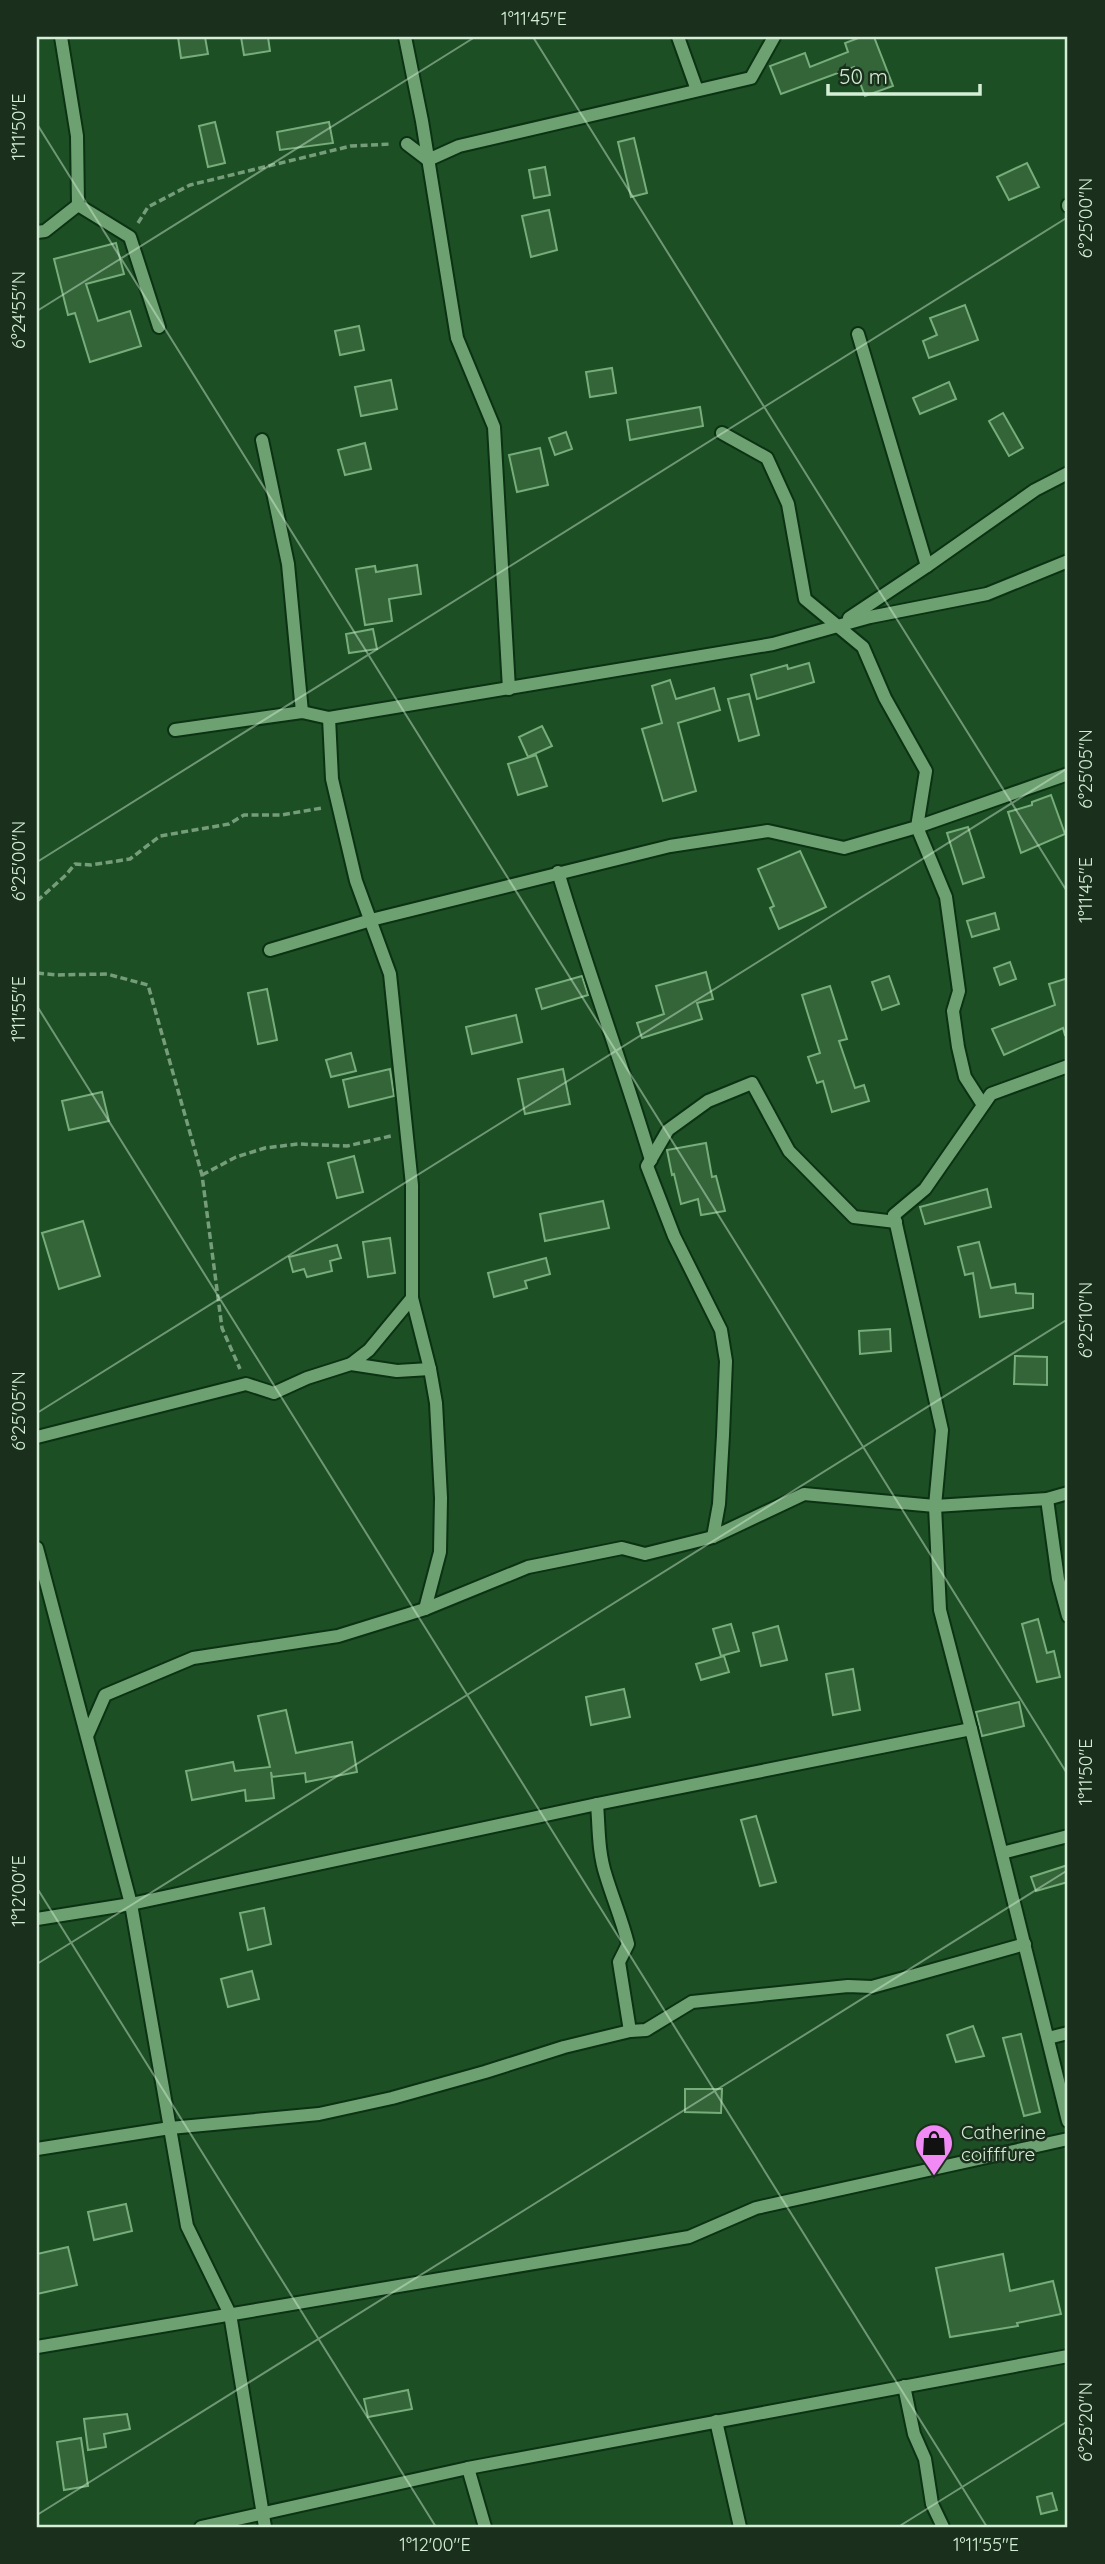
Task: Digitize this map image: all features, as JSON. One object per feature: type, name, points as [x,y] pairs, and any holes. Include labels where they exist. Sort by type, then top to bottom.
[{"type":"street","points":[[61,37],[77,136],[78,205]]},
{"type":"street","points":[[405,37],[457,338],[494,427],[509,688]]},
{"type":"street","points":[[678,37],[697,90]]},
{"type":"street","points":[[428,160],[459,146],[751,78],[774,37]]},
{"type":"street","points":[[407,144],[428,160]]},
{"type":"street","points":[[37,232],[45,231],[78,205]]},
{"type":"street","points":[[78,205],[130,237],[159,327]]},
{"type":"street","points":[[858,334],[927,566]]},
{"type":"street","points":[[722,433],[767,458],[788,504],[805,599],[863,648],[885,698],[926,771],[917,827],[946,897],[959,991],[953,1011],[958,1047],[965,1077],[983,1105]]},
{"type":"street","points":[[262,440],[288,564],[302,712]]},
{"type":"street","points":[[837,626],[1035,490],[1068,473]]},
{"type":"street","points":[[175,730],[302,712],[329,718],[773,645],[870,617],[987,594],[1068,561]]},
{"type":"street","points":[[329,718],[332,779],[356,881],[390,974],[412,1185],[411,1298],[436,1402],[441,1498],[440,1552],[425,1609]]},
{"type":"street","points":[[270,950],[371,920],[670,845],[768,831],[844,848],[917,827],[1068,774]]},
{"type":"street","points":[[558,872],[583,958],[622,1065],[651,1160]]},
{"type":"street","points":[[1068,1066],[991,1094],[925,1189],[894,1215],[942,1430],[935,1506],[940,1610],[1068,2122]]},
{"type":"street","points":[[713,1537],[719,1504],[726,1361],[721,1330],[674,1236],[647,1166],[668,1130],[708,1101],[752,1083],[789,1151],[853,1217],[896,1222]]},
{"type":"street","points":[[37,1437],[246,1384],[274,1394],[306,1378],[351,1364],[369,1350],[411,1298]]},
{"type":"street","points":[[351,1364],[397,1371],[430,1369]]},
{"type":"street","points":[[87,1736],[105,1695],[193,1658],[338,1636],[425,1609],[528,1567],[622,1548],[645,1554],[713,1537],[804,1494],[935,1506],[1047,1499],[1068,1493]]},
{"type":"street","points":[[1047,1499],[1058,1579],[1068,1616]]},
{"type":"street","points":[[37,1548],[131,1904],[187,2226],[230,2314],[265,2527]]},
{"type":"street","points":[[37,1919],[131,1904],[597,1804],[971,1729]]},
{"type":"street","points":[[597,1804],[605,1875],[621,1914],[628,1944],[618,1962],[630,2031]]},
{"type":"street","points":[[1002,1853],[1068,1836]]},
{"type":"street","points":[[37,2149],[170,2128],[319,2114],[391,2098],[564,2047],[630,2031],[646,2030],[692,2002],[848,1986],[872,1987],[1025,1944]]},
{"type":"street","points":[[1048,2038],[1068,2033]]},
{"type":"street","points":[[37,2347],[689,2237],[757,2208],[1068,2140]]},
{"type":"street","points":[[201,2527],[468,2468],[1068,2356]]},
{"type":"street","points":[[904,2386],[914,2434],[925,2459],[932,2504],[943,2527]]},
{"type":"street","points":[[716,2421],[740,2527]]},
{"type":"street","points":[[468,2468],[485,2527]]},
{"type":"path","points":[[130,237],[148,207],[190,185],[351,145],[407,144]]},
{"type":"path","points":[[37,901],[66,875],[75,863],[104,864],[130,859],[160,836],[229,824],[244,815],[281,815],[338,805]]},
{"type":"path","points":[[37,973],[107,974],[148,985],[202,1175],[222,1328],[246,1384]]},
{"type":"path","points":[[202,1175],[236,1157],[265,1148],[298,1143],[348,1146],[407,1133]]},
{"type":"building","points":[[178,37],[205,37],[208,54],[181,58]]},
{"type":"building","points":[[241,37],[268,37],[270,51],[244,55]]},
{"type":"building","points":[[861,37],[874,37],[893,86],[865,96],[854,67],[781,94],[770,66],[805,53],[810,67],[848,52],[845,43]]},
{"type":"building","points":[[215,122],[225,163],[208,167],[199,126]]},
{"type":"building","points":[[329,122],[333,143],[280,150],[277,132]]},
{"type":"building","points":[[634,138],[647,193],[631,197],[618,142]]},
{"type":"building","points":[[1027,163],[1039,187],[1009,200],[997,177]]},
{"type":"building","points":[[545,167],[550,195],[534,198],[529,170]]},
{"type":"building","points":[[549,210],[557,250],[531,257],[522,216]]},
{"type":"building","points":[[116,243],[124,274],[86,284],[98,321],[130,311],[141,346],[90,362],[75,313],[68,315],[54,259]]},
{"type":"building","points":[[965,305],[978,340],[929,358],[923,341],[937,335],[930,318]]},
{"type":"building","points":[[359,326],[364,350],[340,355],[335,331]]},
{"type":"building","points":[[612,368],[616,393],[590,397],[586,372]]},
{"type":"building","points":[[391,380],[397,409],[361,416],[355,387]]},
{"type":"building","points":[[949,382],[956,399],[920,414],[913,398]]},
{"type":"building","points":[[700,407],[703,426],[630,440],[627,420]]},
{"type":"building","points":[[1003,413],[1023,448],[1009,456],[989,421]]},
{"type":"building","points":[[566,432],[572,449],[555,455],[549,438]]},
{"type":"building","points":[[365,443],[371,469],[345,475],[338,450]]},
{"type":"building","points":[[540,448],[548,485],[517,492],[509,455]]},
{"type":"building","points":[[417,565],[421,594],[389,599],[392,621],[365,625],[356,569],[375,566],[376,572]]},
{"type":"building","points":[[373,629],[377,649],[349,653],[346,634]]},
{"type":"building","points":[[809,663],[814,682],[757,699],[751,675],[787,665],[788,669]]},
{"type":"building","points":[[670,680],[676,699],[714,688],[720,710],[678,723],[696,791],[663,801],[642,729],[662,723],[652,686]]},
{"type":"building","points":[[749,694],[759,735],[739,741],[728,699]]},
{"type":"building","points":[[542,726],[552,746],[528,757],[519,737]]},
{"type":"building","points":[[536,755],[547,786],[518,795],[508,764]]},
{"type":"building","points":[[1051,795],[1065,834],[1021,853],[1008,812],[1032,805],[1032,802]]},
{"type":"building","points":[[968,827],[984,877],[963,884],[947,833]]},
{"type":"building","points":[[800,851],[826,907],[779,929],[770,908],[774,906],[758,869]]},
{"type":"building","points":[[995,913],[999,929],[972,937],[967,921]]},
{"type":"building","points":[[1010,962],[1016,979],[1000,985],[994,968]]},
{"type":"building","points":[[706,972],[713,999],[697,1003],[702,1019],[642,1038],[637,1023],[664,1014],[656,986]]},
{"type":"building","points":[[582,976],[588,995],[542,1009],[536,989]]},
{"type":"building","points":[[889,976],[899,1004],[882,1010],[872,982]]},
{"type":"building","points":[[1068,978],[1068,1034],[1065,1035],[1063,1028],[1004,1055],[992,1029],[1055,1005],[1049,984]]},
{"type":"building","points":[[830,986],[847,1039],[839,1041],[855,1088],[864,1085],[869,1101],[832,1112],[823,1081],[817,1083],[808,1057],[820,1053],[802,995]]},
{"type":"building","points":[[267,989],[277,1040],[258,1044],[248,993]]},
{"type":"building","points":[[516,1015],[522,1042],[472,1054],[466,1027]]},
{"type":"building","points":[[351,1053],[356,1071],[331,1077],[326,1060]]},
{"type":"building","points":[[390,1069],[394,1096],[349,1107],[343,1080]]},
{"type":"building","points":[[563,1069],[570,1104],[525,1114],[518,1079]]},
{"type":"building","points":[[102,1092],[109,1121],[69,1130],[62,1101]]},
{"type":"building","points":[[706,1143],[712,1177],[716,1176],[725,1211],[701,1215],[698,1199],[681,1204],[667,1150]]},
{"type":"building","points":[[354,1156],[363,1192],[337,1198],[328,1163]]},
{"type":"building","points":[[987,1189],[991,1207],[925,1224],[920,1207]]},
{"type":"building","points":[[603,1201],[609,1228],[545,1241],[540,1214]]},
{"type":"building","points":[[83,1221],[100,1276],[59,1289],[42,1233]]},
{"type":"building","points":[[390,1238],[395,1273],[368,1277],[363,1242]]},
{"type":"building","points":[[979,1242],[991,1288],[1015,1284],[1016,1293],[1033,1294],[1033,1308],[980,1317],[973,1273],[965,1275],[958,1247]]},
{"type":"building","points":[[337,1245],[341,1258],[330,1261],[332,1271],[307,1277],[304,1269],[293,1272],[289,1257]]},
{"type":"building","points":[[546,1258],[550,1274],[525,1281],[527,1288],[494,1297],[488,1273]]},
{"type":"building","points":[[890,1329],[891,1351],[860,1354],[859,1331]]},
{"type":"building","points":[[1015,1356],[1047,1357],[1047,1385],[1014,1384]]},
{"type":"building","points":[[1038,1619],[1047,1653],[1054,1651],[1060,1677],[1037,1682],[1022,1624]]},
{"type":"building","points":[[731,1624],[739,1651],[721,1656],[713,1629]]},
{"type":"building","points":[[778,1626],[787,1660],[761,1666],[753,1633]]},
{"type":"building","points":[[724,1656],[729,1672],[701,1680],[696,1664]]},
{"type":"building","points":[[853,1669],[860,1710],[833,1715],[826,1674]]},
{"type":"building","points":[[624,1689],[630,1717],[591,1725],[586,1697]]},
{"type":"building","points":[[1019,1702],[1024,1726],[982,1736],[976,1712]]},
{"type":"building","points":[[286,1710],[296,1753],[352,1742],[357,1772],[306,1782],[305,1773],[272,1777],[271,1772],[274,1798],[246,1801],[245,1790],[192,1800],[186,1771],[233,1762],[235,1771],[270,1767],[258,1716]]},
{"type":"building","points":[[756,1816],[776,1882],[760,1886],[741,1820]]},
{"type":"building","points":[[1068,1865],[1068,1882],[1036,1891],[1031,1877]]},
{"type":"building","points":[[264,1908],[271,1944],[248,1950],[240,1913]]},
{"type":"building","points":[[252,1971],[259,1999],[228,2007],[221,1979]]},
{"type":"building","points":[[973,2026],[984,2056],[956,2062],[947,2035]]},
{"type":"building","points":[[1021,2034],[1040,2112],[1024,2116],[1003,2038]]},
{"type":"building","points":[[685,2089],[722,2089],[721,2113],[685,2112]]},
{"type":"building","points":[[126,2204],[132,2231],[94,2240],[88,2212]]},
{"type":"building","points":[[68,2247],[77,2285],[37,2294],[37,2254]]},
{"type":"building","points":[[1003,2254],[1010,2291],[1053,2281],[1061,2314],[1017,2323],[1018,2326],[950,2337],[936,2268]]},
{"type":"building","points":[[408,2390],[412,2409],[368,2417],[364,2399]]},
{"type":"building","points":[[127,2414],[130,2429],[104,2434],[106,2447],[88,2450],[84,2419]]},
{"type":"building","points":[[81,2438],[88,2486],[64,2490],[57,2442]]},
{"type":"building","points":[[1052,2493],[1057,2510],[1041,2514],[1037,2497]]},
{"type":"place","name":"Catherine coifffure","points":[[934,2177]]}]
